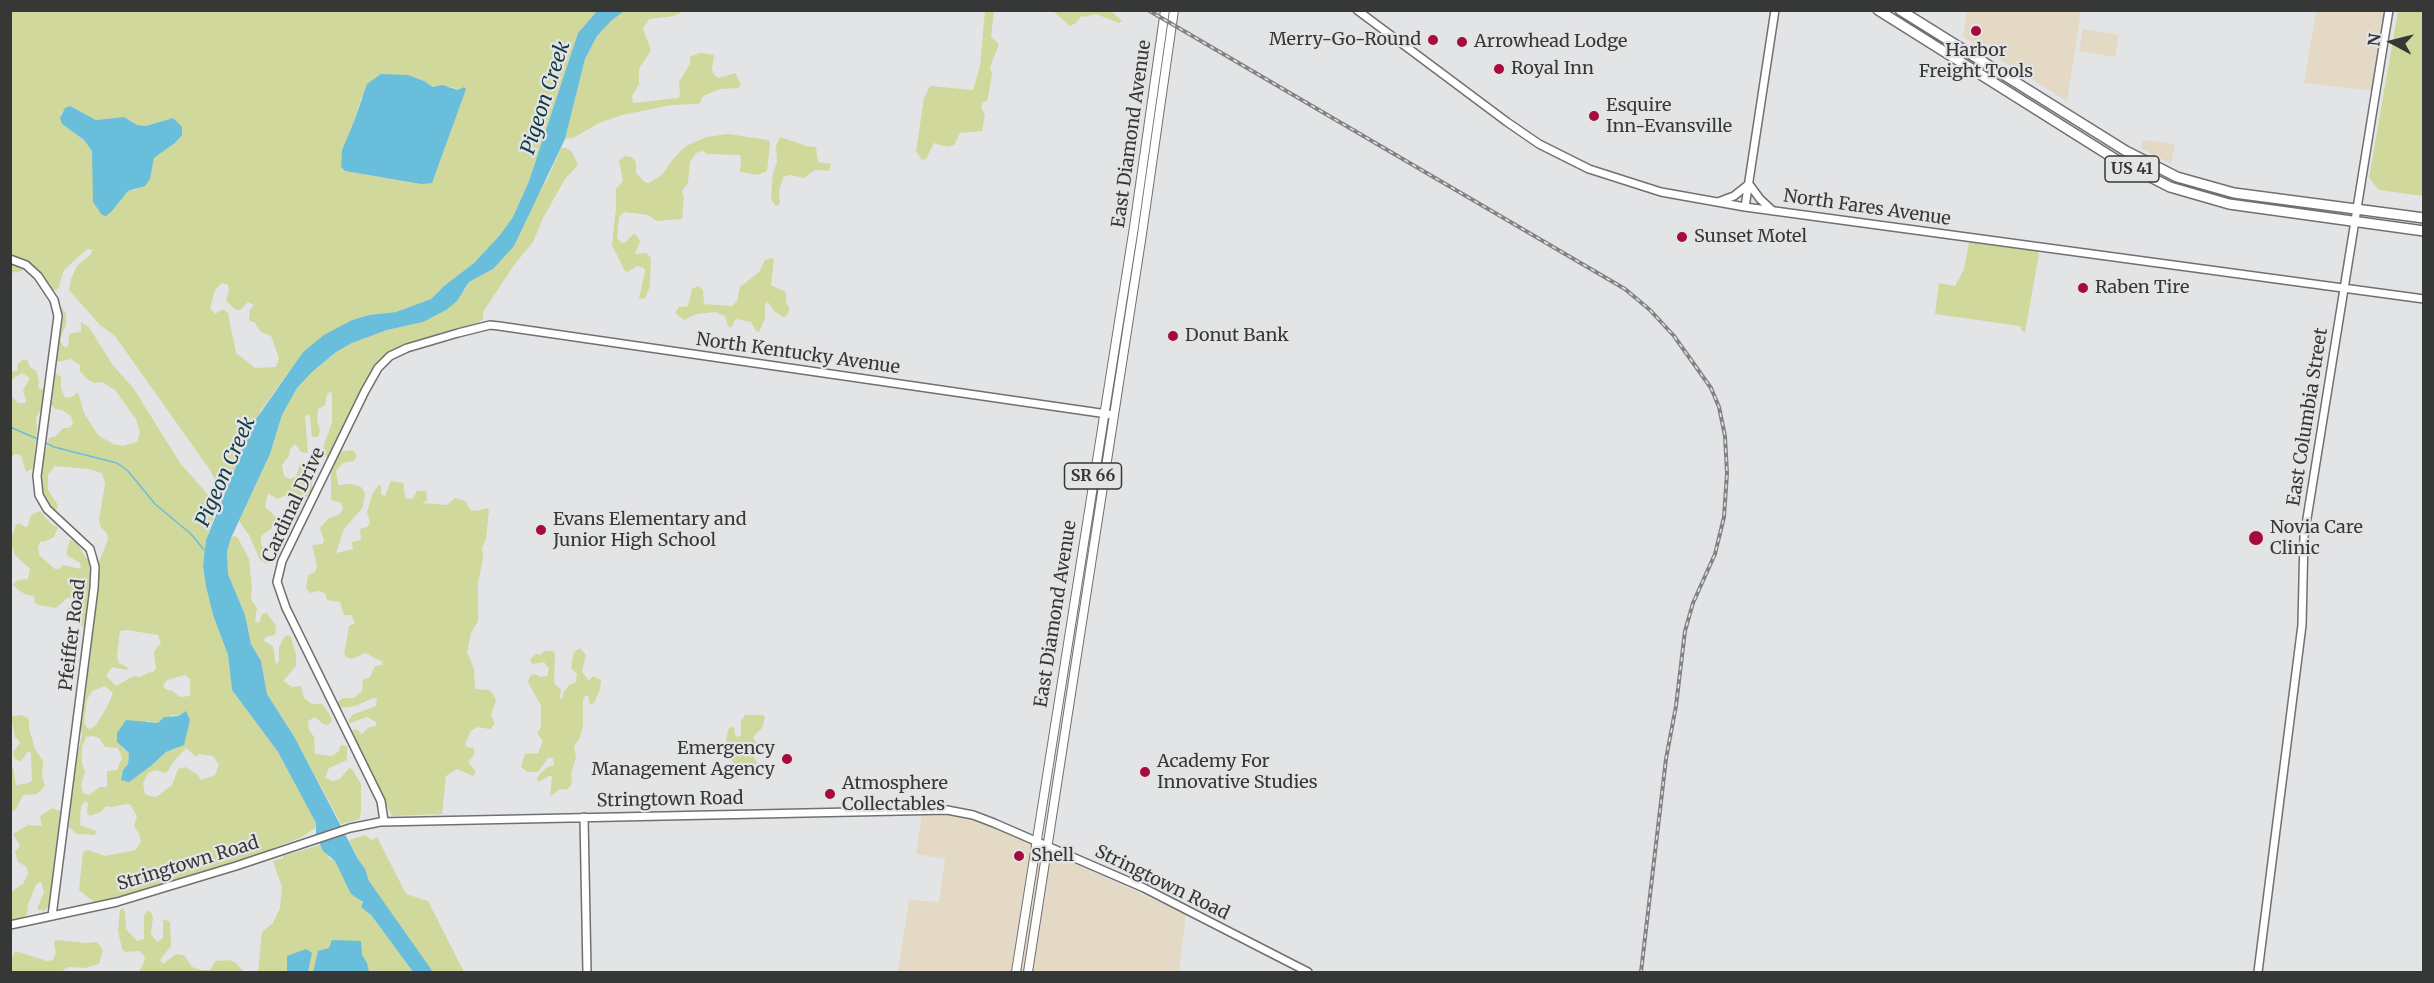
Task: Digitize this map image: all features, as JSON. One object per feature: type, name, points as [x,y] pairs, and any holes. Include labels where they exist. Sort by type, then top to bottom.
[{"type":"highway","name":"US 41","points":[[1878,10],[2115,159],[2156,181],[2222,203],[2424,231]]},
{"type":"highway","name":"US 41","points":[[1900,10],[2126,151],[2163,171],[2234,193],[2424,218]]},
{"type":"main road","name":"East Diamond Avenue","points":[[1016,972],[1134,227],[1165,10]]},
{"type":"main road","name":"East Diamond Avenue","points":[[1028,972],[1142,234],[1174,10]]},
{"type":"street","name":"North Fares Avenue","points":[[1357,10],[1507,123],[1539,144],[1590,169],[1661,192],[1773,211],[2424,299]]},
{"type":"street","points":[[1745,207],[1775,10]]},
{"type":"street","name":"East Columbia Street","points":[[2258,972],[2302,625],[2301,569],[2304,537],[2389,10]]},
{"type":"street","points":[[1715,202],[1734,196],[1749,184]]},
{"type":"street","points":[[1749,184],[1760,200],[1773,211]]},
{"type":"street","name":"Pfeiffer Road","points":[[10,259],[26,265],[38,276],[50,292],[56,307],[57,336],[37,481],[42,502],[53,515],[86,544],[93,556],[96,572],[52,916]]},
{"type":"street","name":"North Kentucky Avenue","points":[[478,328],[499,326],[1113,415]]},
{"type":"street","name":"Cardinal Drive","points":[[384,821],[384,812],[377,792],[281,596],[277,582],[278,573],[288,547],[365,391],[382,363],[400,351],[478,328]]},
{"type":"street","name":"Stringtown Road","points":[[10,925],[149,894],[345,830],[384,821],[947,810],[974,815],[1160,896],[1308,972]]},
{"type":"street","points":[[584,817],[587,972]]},
{"type":"shaded area","points":[[1967,11],[2081,11],[2067,101],[1963,37]]},
{"type":"shaded area","points":[[2316,11],[2384,11],[2386,20],[2375,91],[2304,83]]},
{"type":"shaded area","points":[[2083,29],[2119,35],[2115,57],[2079,51]]},
{"type":"shaded area","points":[[2142,140],[2175,144],[2171,164],[2141,148]]},
{"type":"shaded area","points":[[947,812],[974,818],[1186,914],[1179,972],[898,972],[909,900],[939,902],[945,859],[916,854],[922,813]]},
{"type":"green space","points":[[10,11],[597,11],[578,33],[529,181],[513,217],[500,235],[474,263],[431,299],[396,312],[369,315],[352,320],[303,352],[261,410],[223,496],[210,470],[115,336],[100,325],[69,290],[77,266],[91,254],[92,250],[86,250],[64,270],[58,289],[52,291],[34,268],[25,265],[22,271],[11,273]],"holes":[[[408,75],[433,87],[452,87],[458,90],[421,184],[345,171],[341,167],[342,150],[361,98]],[[70,106],[96,120],[124,117],[137,125],[146,126],[173,118],[182,135],[154,158],[150,179],[136,190],[128,191],[112,211],[93,164],[92,151],[84,140],[62,124],[61,113]],[[222,283],[228,285],[226,301],[236,310],[240,310],[248,302],[254,305],[250,310],[249,320],[255,323],[261,332],[271,336],[279,358],[276,367],[255,368],[236,353],[228,313],[223,309],[215,314],[210,308],[215,290]]]},
{"type":"green space","points":[[624,11],[684,11],[674,16],[649,19],[643,29],[651,50],[639,69],[639,84],[632,96],[633,103],[678,98],[680,96],[679,82],[690,64],[690,57],[700,53],[714,55],[712,69],[715,76],[719,78],[735,73],[741,85],[738,88],[720,89],[703,96],[700,103],[671,105],[622,115],[599,123],[573,138],[565,139],[585,59],[597,36]]},
{"type":"green space","points":[[985,11],[994,11],[991,37],[999,44],[990,67],[992,74],[988,98],[983,102],[981,108],[985,114],[982,131],[960,133],[954,145],[947,147],[934,143],[926,159],[922,160],[916,151],[924,98],[930,86],[973,90],[980,66]]},
{"type":"green space","points":[[1053,11],[1111,11],[1122,21],[1119,23],[1096,14],[1084,17],[1082,15],[1076,23],[1070,26]]},
{"type":"green space","points":[[2398,11],[2423,11],[2423,196],[2379,190],[2369,178]]},
{"type":"green space","points":[[728,134],[768,140],[770,143],[767,171],[758,175],[740,172],[740,155],[708,154],[702,151],[696,153],[690,162],[688,183],[682,191],[684,198],[682,219],[657,221],[648,215],[624,212],[619,217],[617,238],[622,243],[633,234],[637,235],[640,242],[635,254],[646,253],[651,258],[650,286],[645,298],[639,299],[644,268],[637,266],[628,272],[625,271],[612,245],[616,189],[623,181],[619,160],[625,156],[632,157],[636,162],[636,173],[646,183],[649,183],[662,175],[686,146],[706,137]]},
{"type":"green space","points":[[780,137],[816,147],[818,162],[831,164],[829,171],[815,170],[804,178],[790,175],[783,177],[779,192],[780,203],[776,206],[771,199],[773,173],[777,162],[776,146]]},
{"type":"green space","points":[[561,148],[572,152],[578,165],[565,179],[543,218],[533,242],[514,265],[483,312],[483,319],[477,324],[411,344],[384,356],[370,373],[336,442],[335,452],[352,450],[357,455],[354,461],[343,463],[336,471],[338,485],[351,484],[361,487],[365,493],[363,507],[344,529],[336,553],[353,549],[352,542],[361,540],[360,529],[367,527],[370,523],[367,512],[372,495],[381,485],[381,494],[385,496],[391,481],[403,483],[405,498],[412,499],[417,491],[426,491],[427,500],[422,503],[447,505],[455,498],[465,501],[470,510],[477,511],[487,508],[489,511],[478,583],[478,621],[471,633],[467,652],[474,669],[475,689],[489,690],[494,695],[496,701],[491,715],[495,724],[490,729],[477,727],[471,731],[465,744],[467,747],[474,748],[474,755],[468,762],[475,773],[473,776],[457,769],[446,776],[442,814],[392,816],[351,737],[353,730],[356,729],[362,734],[369,727],[376,726],[376,722],[367,717],[350,723],[348,721],[352,715],[376,706],[377,699],[373,698],[356,706],[338,708],[336,705],[343,698],[354,698],[362,691],[363,680],[370,677],[375,666],[382,665],[383,662],[365,653],[352,659],[346,657],[344,654],[349,626],[355,623],[351,615],[344,615],[340,602],[327,600],[325,593],[318,591],[310,593],[306,588],[308,575],[315,572],[317,566],[312,545],[322,544],[324,541],[320,528],[329,518],[339,515],[343,509],[341,503],[331,500],[331,468],[323,448],[332,422],[332,391],[327,394],[325,405],[318,409],[317,420],[320,430],[318,437],[312,437],[310,417],[308,414],[305,416],[308,453],[301,452],[295,444],[282,465],[284,476],[290,479],[296,477],[300,464],[307,462],[309,465],[313,491],[303,500],[297,518],[294,520],[288,517],[292,500],[290,493],[277,499],[268,493],[265,507],[278,519],[272,528],[261,536],[261,544],[266,553],[266,564],[260,560],[249,535],[239,521],[270,454],[282,415],[297,388],[336,352],[352,343],[387,330],[423,322],[466,289],[469,282],[493,269],[548,178]]},
{"type":"green space","points":[[1972,241],[2037,250],[2039,254],[2025,332],[2020,326],[1935,314],[1939,283],[1955,286],[1964,269],[1969,243]]},
{"type":"green space","points":[[774,259],[771,285],[786,292],[786,303],[790,309],[783,317],[774,311],[768,302],[765,304],[765,318],[759,332],[751,322],[736,319],[731,328],[725,316],[715,312],[697,314],[684,320],[675,313],[679,307],[688,306],[692,289],[698,286],[703,290],[704,304],[732,306],[737,301],[740,287],[759,272],[765,260]]},
{"type":"green space","points":[[62,308],[66,314],[66,325],[60,339],[63,346],[65,348],[68,346],[69,335],[81,332],[81,322],[89,327],[112,364],[134,389],[180,463],[218,506],[206,540],[203,566],[213,615],[228,655],[232,690],[278,752],[318,826],[302,837],[253,856],[110,901],[95,903],[79,890],[83,852],[88,850],[105,856],[136,850],[141,841],[134,826],[137,816],[130,804],[126,804],[106,806],[101,812],[90,816],[87,813],[88,803],[85,801],[81,806],[80,825],[96,831],[95,835],[77,834],[69,827],[74,774],[82,734],[80,724],[84,682],[80,662],[86,632],[82,626],[66,618],[66,612],[69,607],[76,608],[81,604],[77,598],[67,598],[56,608],[38,605],[35,603],[34,596],[18,590],[13,584],[18,580],[28,579],[30,569],[15,555],[10,541],[16,525],[19,523],[25,527],[28,526],[31,515],[40,511],[52,525],[58,527],[54,537],[44,542],[41,541],[38,547],[39,555],[55,569],[63,565],[81,569],[80,563],[66,553],[70,540],[77,543],[86,558],[93,561],[96,569],[108,540],[107,533],[101,528],[99,521],[105,483],[102,473],[88,469],[55,466],[48,475],[48,490],[58,505],[56,512],[52,511],[42,496],[40,472],[49,438],[56,436],[63,428],[70,428],[73,423],[71,416],[62,410],[55,409],[50,403],[55,373],[61,377],[61,388],[65,398],[77,393],[79,395],[84,413],[98,435],[113,444],[123,446],[137,442],[140,433],[136,419],[115,390],[102,382],[94,383],[87,379],[80,371],[80,365],[71,359],[57,362],[55,359],[56,312]],"holes":[[[120,631],[158,635],[161,643],[154,652],[156,669],[153,672],[141,677],[134,676],[116,686],[106,676],[112,667],[126,670],[129,668],[119,663],[117,656]],[[185,675],[190,679],[190,696],[180,697],[163,686],[167,680]],[[105,686],[113,693],[96,725],[90,729],[84,722],[87,700],[92,691]],[[172,715],[179,716],[178,748],[166,752],[152,765],[123,770],[128,764],[129,753],[121,747],[147,721],[158,723]],[[92,736],[99,738],[105,747],[118,748],[122,758],[117,770],[107,771],[107,787],[100,787],[89,795],[83,793],[81,786],[85,771],[82,764],[82,747],[86,737]],[[186,748],[196,757],[199,754],[213,756],[219,765],[215,775],[201,780],[197,774],[185,767],[178,769],[172,785],[158,796],[145,794],[143,783],[148,773],[155,770],[165,773]]]},
{"type":"green space","points":[[27,360],[30,367],[36,371],[39,381],[38,388],[44,390],[45,394],[42,408],[36,417],[33,468],[26,472],[21,455],[15,454],[11,457],[10,395],[18,403],[25,403],[23,390],[30,378],[22,373],[11,380],[10,372],[17,371],[18,364]]},
{"type":"green space","points":[[234,536],[238,538],[249,559],[251,599],[257,608],[255,621],[259,623],[262,614],[267,613],[276,626],[275,635],[265,637],[264,641],[273,646],[276,665],[283,639],[287,635],[291,637],[296,655],[296,666],[283,681],[292,687],[301,686],[304,698],[312,704],[322,704],[330,715],[332,721],[328,725],[315,717],[308,721],[309,730],[314,737],[315,754],[332,756],[338,752],[341,745],[347,746],[347,760],[329,768],[325,778],[333,781],[340,779],[349,768],[352,769],[361,784],[361,810],[360,818],[357,820],[341,824],[295,738],[267,694],[261,661],[251,644],[245,615],[228,574],[227,552],[231,538]]},
{"type":"green space","points":[[580,648],[586,655],[582,672],[589,681],[593,676],[601,680],[600,689],[594,703],[590,705],[588,696],[585,696],[583,701],[583,725],[580,737],[574,746],[576,758],[571,774],[572,784],[567,790],[560,789],[550,796],[552,776],[538,782],[537,777],[546,768],[554,765],[553,758],[548,758],[538,772],[528,772],[521,767],[525,754],[538,753],[543,741],[537,733],[541,727],[541,706],[528,682],[530,676],[535,674],[541,677],[547,676],[549,669],[544,662],[532,664],[530,659],[536,654],[541,655],[544,651],[553,651],[555,654],[554,683],[561,690],[560,698],[563,699],[563,693],[569,685],[576,682],[577,674],[571,668],[574,652]]},
{"type":"green space","points":[[21,715],[28,718],[35,749],[43,761],[42,776],[45,786],[37,794],[23,795],[16,809],[11,812],[11,767],[13,767],[16,785],[29,783],[32,780],[31,753],[28,751],[19,761],[15,759],[13,753],[20,742],[15,737],[11,716]]},
{"type":"green space","points":[[745,715],[763,715],[765,718],[762,728],[753,737],[758,746],[754,757],[757,770],[755,773],[744,773],[736,779],[731,774],[733,763],[726,743],[728,730],[732,726],[735,735],[741,736],[741,721]]},
{"type":"green space","points":[[52,808],[62,812],[57,839],[59,846],[55,883],[49,906],[44,911],[37,909],[44,892],[41,881],[36,885],[28,904],[27,914],[21,920],[11,923],[10,893],[23,884],[28,874],[27,867],[18,862],[15,851],[20,846],[13,834],[28,825],[42,826],[40,816]]},
{"type":"green space","points":[[365,835],[371,840],[377,837],[406,894],[428,901],[464,972],[433,972],[400,928],[369,881],[349,840]]},
{"type":"green space","points":[[320,845],[330,859],[335,861],[366,909],[413,972],[139,972],[145,960],[144,955],[139,951],[125,952],[122,949],[118,931],[120,910],[123,908],[125,912],[126,929],[137,941],[144,939],[144,916],[147,911],[151,912],[153,917],[151,934],[157,942],[163,938],[163,919],[170,922],[171,946],[160,960],[163,964],[176,954],[184,955],[192,967],[201,970],[210,970],[216,961],[229,960],[235,962],[243,971],[258,971],[262,932],[273,923],[280,908],[282,887],[273,861]]},
{"type":"green space","points":[[56,940],[97,942],[103,950],[99,964],[85,968],[70,967],[64,969],[63,972],[11,972],[11,959],[15,951],[47,961],[53,960],[56,953],[54,942]]},
{"type":"water","points":[[597,11],[624,11],[597,36],[585,59],[565,139],[514,246],[493,269],[469,282],[457,301],[446,310],[423,322],[387,330],[352,343],[336,352],[312,372],[297,388],[282,415],[270,454],[231,538],[227,552],[228,574],[245,615],[251,644],[261,661],[267,694],[295,738],[365,869],[369,881],[433,972],[413,972],[371,915],[361,907],[363,902],[351,894],[335,861],[323,851],[316,836],[316,823],[278,752],[232,690],[228,655],[213,615],[206,586],[203,566],[206,540],[254,422],[303,352],[324,335],[352,320],[369,315],[396,312],[431,299],[474,263],[500,235],[513,217],[529,181],[578,33]]},
{"type":"water","points":[[381,74],[408,75],[433,87],[442,85],[458,90],[464,87],[466,89],[432,183],[421,184],[345,171],[341,167],[342,150],[367,84]]},
{"type":"water","points":[[70,106],[96,120],[124,117],[137,125],[146,126],[173,118],[182,127],[182,135],[175,143],[154,158],[150,179],[145,186],[128,191],[106,216],[102,215],[93,202],[92,151],[84,140],[62,124],[60,118],[65,108]]},
{"type":"water","points":[[186,711],[190,720],[184,745],[166,752],[129,782],[121,780],[123,770],[128,764],[129,753],[117,742],[117,733],[126,720],[158,723],[164,717],[179,716]]},
{"type":"water","points":[[332,940],[361,941],[362,955],[369,972],[313,972],[318,951],[329,948]]},
{"type":"water","points":[[306,949],[312,953],[308,972],[287,972],[287,956]]},
{"type":"waterway","points":[[10,427],[40,440]]},
{"type":"waterway","name":"Pigeon Creek","points":[[44,442],[54,447],[117,463],[128,471],[155,504],[191,534],[204,550]]},
{"type":"railway","points":[[1148,10],[1625,289],[1650,310],[1674,336],[1711,388],[1719,407],[1725,436],[1727,473],[1724,517],[1715,554],[1693,603],[1685,631],[1676,706],[1666,759],[1641,972]]},
{"type":"place","name":"Harbor Freight Tools","points":[[1976,31]]},
{"type":"place","name":"Merry-Go-Round","points":[[1433,40]]},
{"type":"place","name":"Arrowhead Lodge","points":[[1462,42]]},
{"type":"place","name":"Royal Inn","points":[[1499,69]]},
{"type":"place","name":"Esquire Inn-Evansville","points":[[1594,116]]},
{"type":"place","name":"Sunset Motel","points":[[1682,237]]},
{"type":"place","name":"Raben Tire","points":[[2083,288]]},
{"type":"place","name":"Donut Bank","points":[[1173,336]]},
{"type":"place","name":"Evans Elementary and Junior High School","points":[[541,530]]},
{"type":"place","name":"Novia Care Clinic","points":[[2256,538]]},
{"type":"place","name":"Emergency Management Agency","points":[[787,759]]},
{"type":"place","name":"Academy For Innovative Studies","points":[[1145,772]]},
{"type":"place","name":"Atmosphere Collectables","points":[[830,794]]},
{"type":"place","name":"Shell","points":[[1019,856]]}]
